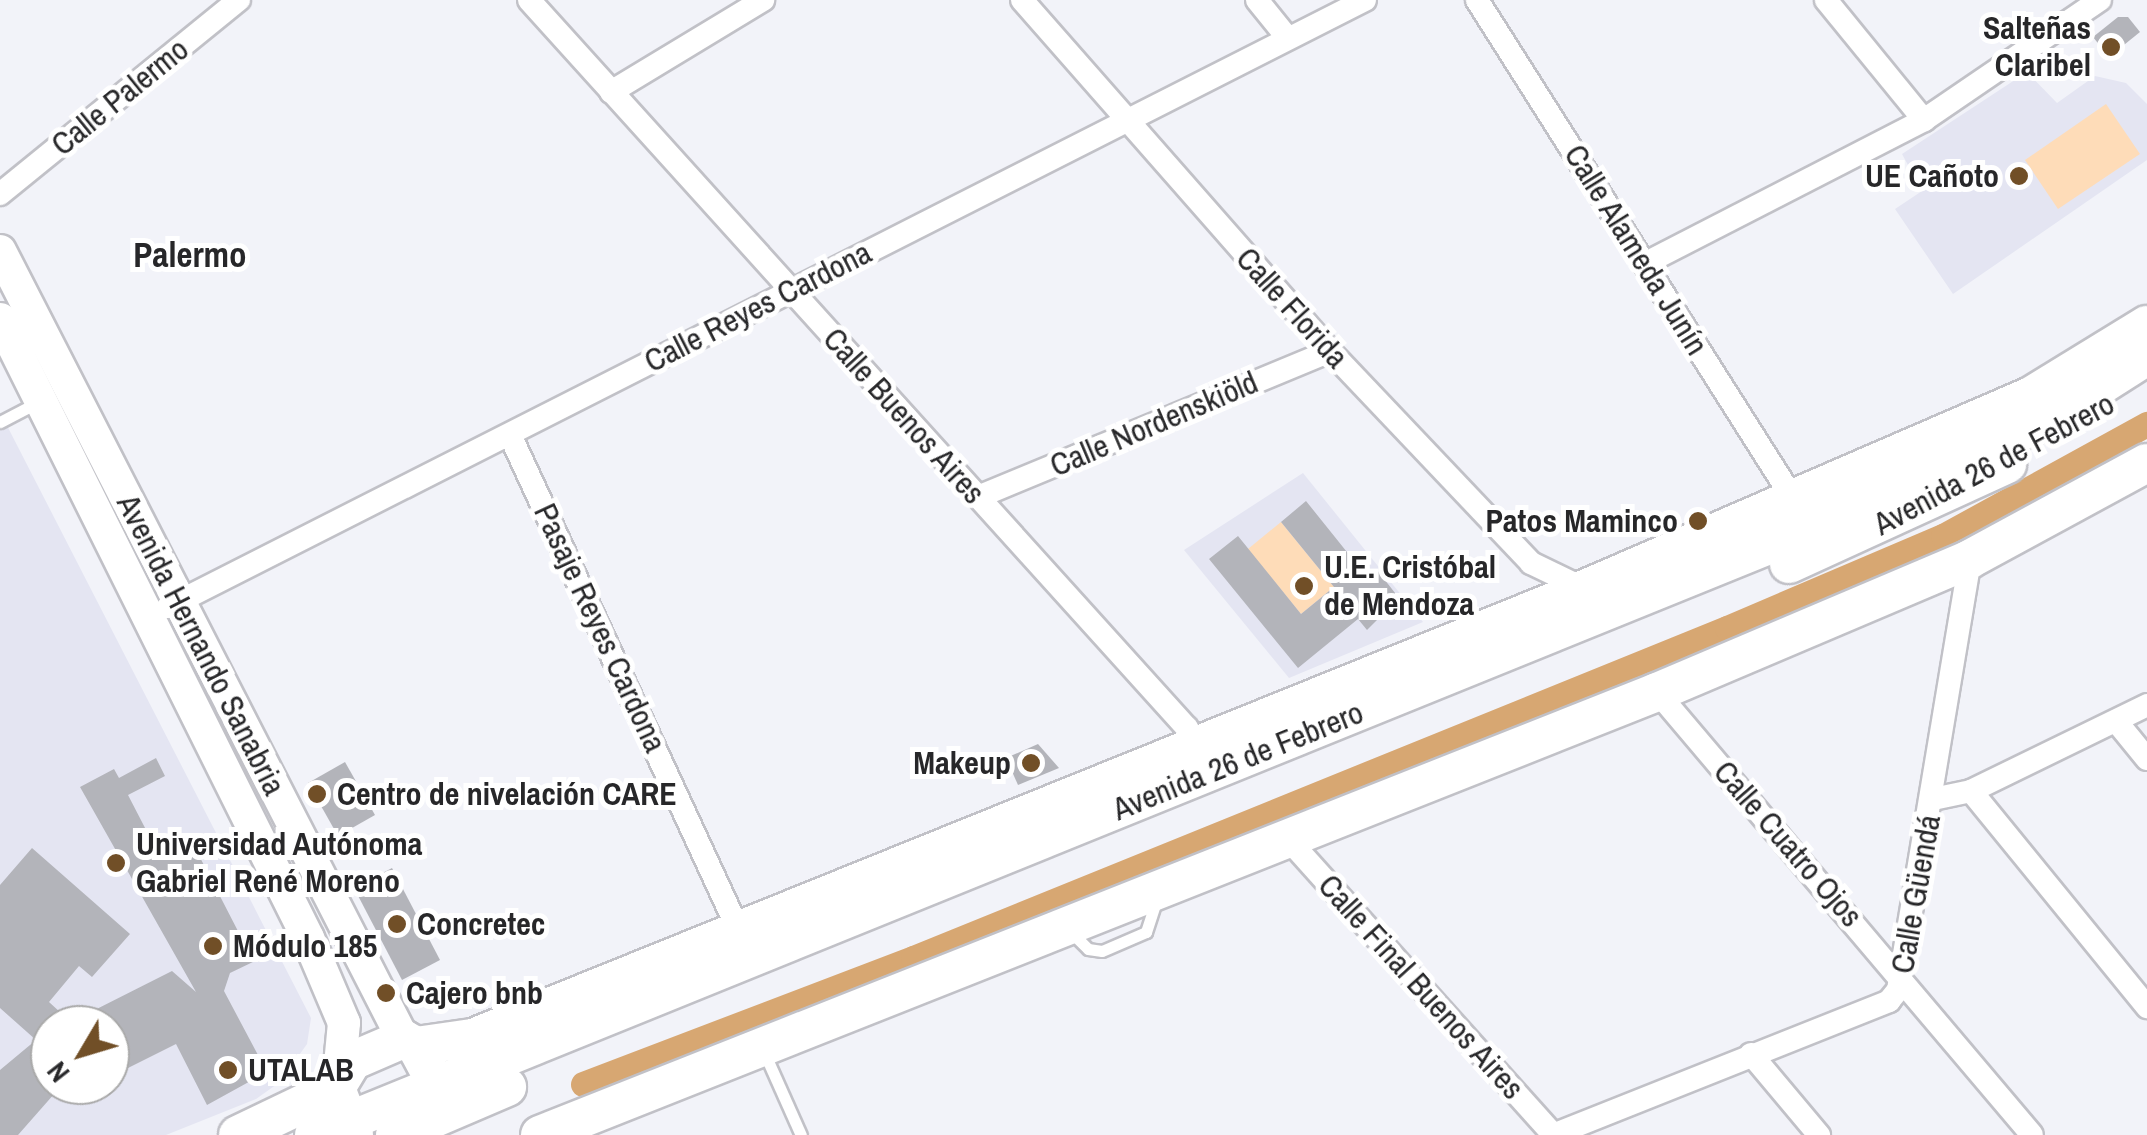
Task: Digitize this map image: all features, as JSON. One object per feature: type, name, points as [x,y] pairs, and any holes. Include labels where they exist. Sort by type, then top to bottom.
[{"type":"main road","name":"Avenida 26 de Febrero","points":[[338,1111],[366,1050],[473,1038],[1585,589],[2032,396],[2147,326]]},
{"type":"main road","name":"Avenida 26 de Febrero","points":[[395,1135],[1793,535],[2048,419],[2147,356]]},
{"type":"main road","name":"Avenida 26 de Febrero","points":[[238,1135],[338,1111],[448,1112],[1854,537],[2033,451],[2147,382]]},
{"type":"main road","name":"Avenida 26 de Febrero","points":[[540,1135],[1657,692],[1954,566],[2147,462]]},
{"type":"main road","points":[[409,1043],[448,1112]]},
{"type":"street","name":"Calle Palermo","points":[[0,194],[240,0]]},
{"type":"street","name":"Calle Buenos Aires","points":[[530,0],[1196,745]]},
{"type":"street","points":[[611,92],[763,0]]},
{"type":"street","name":"Calle Florida","points":[[1022,0],[1330,350],[1532,564],[1585,589]]},
{"type":"street","points":[[1257,0],[1287,36]]},
{"type":"street","name":"Calle Reyes Cardona","points":[[166,608],[1287,36],[1365,0]]},
{"type":"street","name":"Calle Alameda Junín","points":[[1477,0],[1794,500]]},
{"type":"street","points":[[1826,0],[1924,120]]},
{"type":"street","points":[[1646,263],[1924,120],[2100,0]]},
{"type":"street","name":"Avenida Hernando Sanabria","points":[[0,252],[56,395],[166,608],[409,1043]]},
{"type":"street","name":"Avenida Hernando Sanabria","points":[[0,318],[56,395]]},
{"type":"street","name":"Calle Nordenskiöld","points":[[978,498],[1330,350]]},
{"type":"street","name":"Pasaje Reyes Cardona","points":[[510,435],[739,931]]},
{"type":"street","name":"Calle Güendá","points":[[1554,1135],[1888,1001],[1903,977],[1933,799],[1962,604],[1952,582],[1954,566]]},
{"type":"street","name":"Avenida Hernando Sanabria","points":[[166,608],[344,1023],[338,1111]]},
{"type":"street","name":"Calle Cuatro Ojos","points":[[1657,692],[1903,977],[2032,1135]]},
{"type":"street","points":[[1933,799],[1971,790],[2147,706]]},
{"type":"street","points":[[2116,721],[2147,759]]},
{"type":"street","points":[[1971,790],[2147,1007]]},
{"type":"street","name":"Calle Final Buenos Aires","points":[[1288,839],[1554,1135]]},
{"type":"street","points":[[308,938],[342,923]]},
{"type":"street","points":[[1751,1054],[1819,1135]]},
{"type":"lane","points":[[0,422],[56,395]]},
{"type":"lane","points":[[762,1046],[801,1135]]},
{"type":"shaded area","name":"UE Cañoto","points":[[2027,72],[2057,103],[2095,76],[2126,83],[2147,104],[2147,160],[1953,294],[1895,209],[1922,191],[1902,154]]},
{"type":"shaded area","points":[[2106,104],[2140,154],[2058,209],[2025,160]]},
{"type":"shaded area","name":"Universidad Autónoma Gabriel René Moreno","points":[[0,412],[311,1018],[307,1044],[280,1082],[256,1099],[166,1135],[0,1135]]},
{"type":"shaded area","name":"U.E. Cristóbal de Mendoza","points":[[1303,473],[1423,622],[1289,678],[1184,550]]},
{"type":"shaded area","points":[[1281,522],[1334,587],[1301,614],[1248,549]]},
{"type":"building","name":"Salteñas Claribel","points":[[2118,17],[2128,17],[2140,32],[2109,57],[2093,37]]},
{"type":"building","points":[[1306,501],[1367,577],[1377,570],[1399,598],[1367,630],[1358,619],[1298,668],[1209,559],[1238,536],[1301,614],[1334,587],[1281,522]]},
{"type":"building","name":"Makeup","points":[[1038,744],[1059,768],[1018,785],[1006,758]]},
{"type":"building","name":"Módulo 185","points":[[156,758],[165,776],[128,795],[158,853],[190,838],[240,935],[248,931],[261,958],[230,973],[224,991],[267,1072],[207,1105],[176,1044],[130,1067],[130,1005],[105,1005],[172,971],[196,992],[80,787],[114,769],[119,778]]},
{"type":"building","points":[[345,762],[375,815],[338,836],[308,783]]},
{"type":"building","points":[[32,848],[130,934],[92,977],[79,966],[49,1002],[52,1005],[30,1005],[30,1035],[0,1008],[0,885]]},
{"type":"building","name":"Concretec","points":[[392,868],[440,960],[402,980],[354,888]]},
{"type":"building","points":[[30,1045],[30,1105],[44,1105],[18,1135],[0,1135],[0,1070]]},
{"type":"waterway","points":[[583,1084],[913,958],[1727,628],[1943,536],[2147,424]]},
{"type":"place","name":"Salteñas Claribel","points":[[2111,47]]},
{"type":"place","name":"UE Cañoto","points":[[2019,176]]},
{"type":"place","name":"Patos Maminco","points":[[1698,521]]},
{"type":"place","name":"U.E. Cristóbal de Mendoza","points":[[1304,586]]},
{"type":"place","name":"Makeup","points":[[1031,763]]},
{"type":"place","name":"Centro de nivelación CARE","points":[[317,794]]},
{"type":"place","name":"Universidad Autónoma Gabriel René Moreno","points":[[116,863]]},
{"type":"place","name":"Concretec","points":[[397,924]]},
{"type":"place","name":"Módulo 185","points":[[213,946]]},
{"type":"place","name":"Cajero bnb","points":[[386,993]]},
{"type":"place","name":"UTALAB","points":[[228,1070]]},
{"type":"district","name":"Palermo","points":[[190,255]]}]
